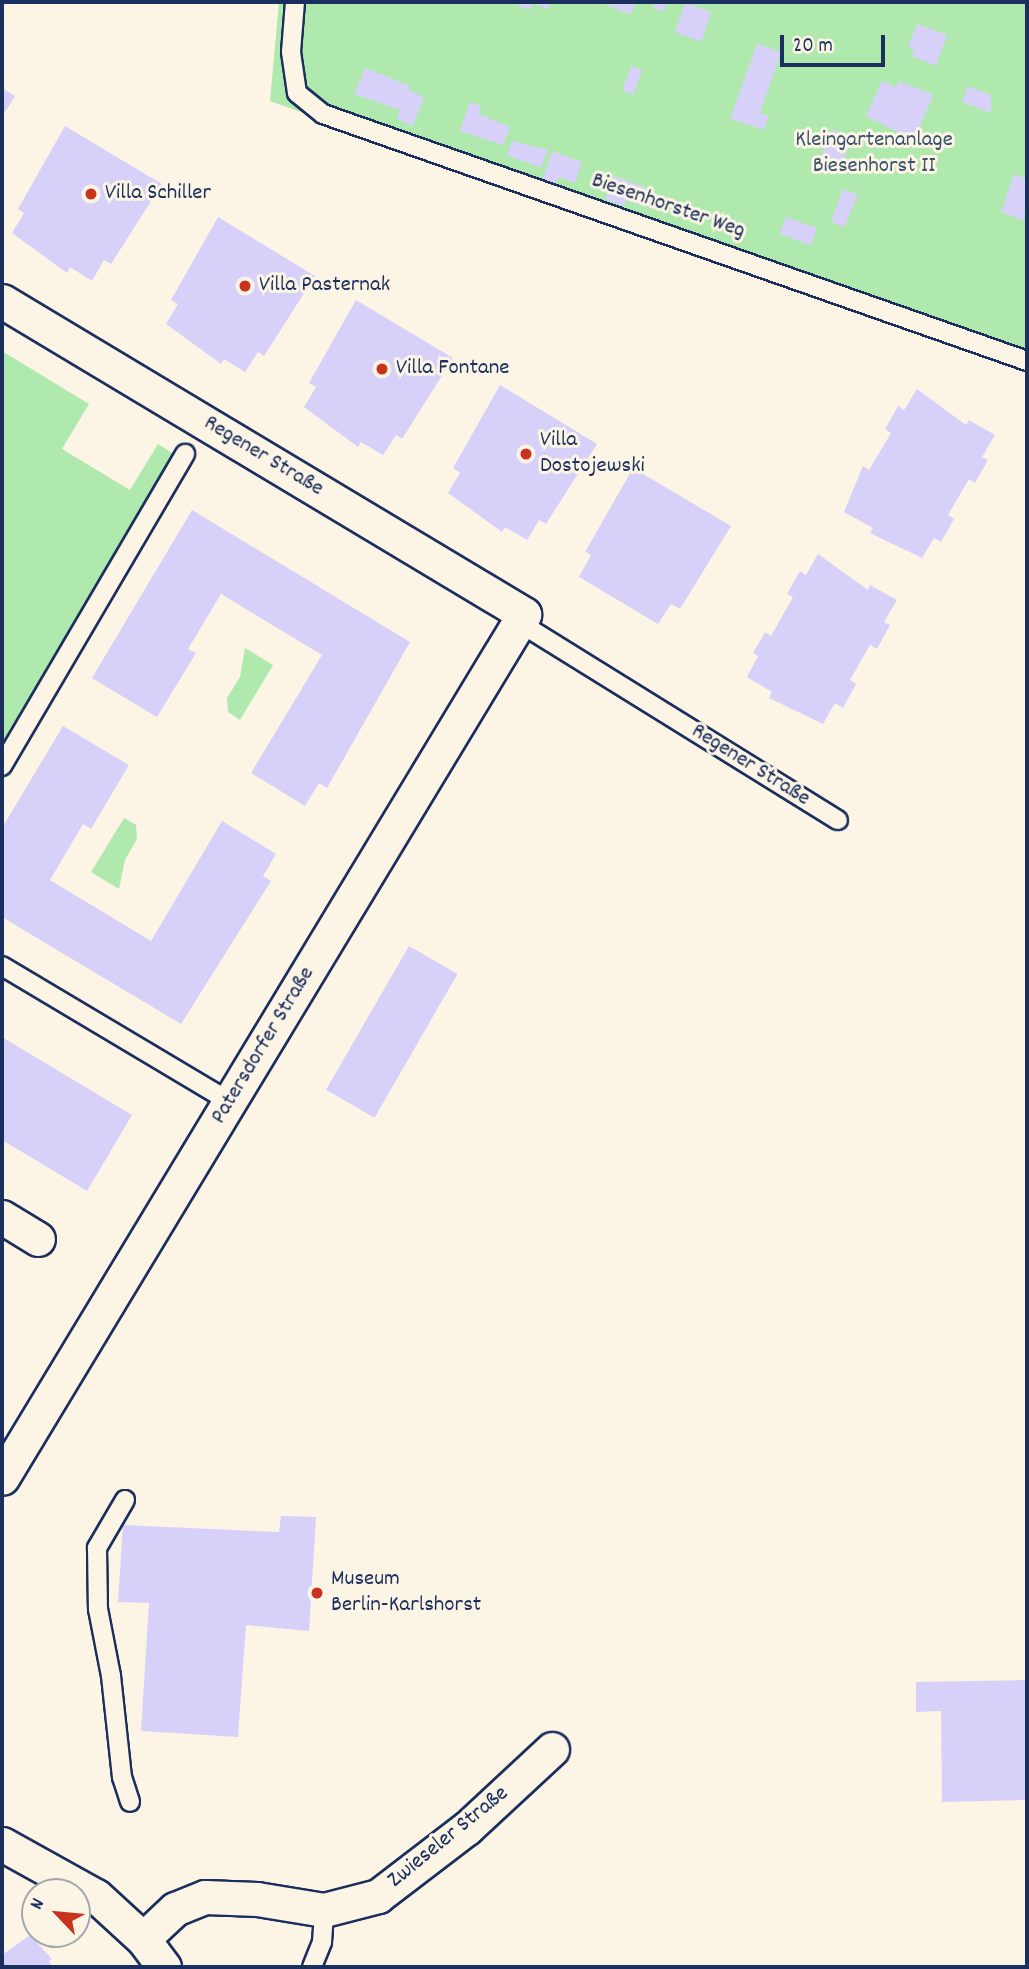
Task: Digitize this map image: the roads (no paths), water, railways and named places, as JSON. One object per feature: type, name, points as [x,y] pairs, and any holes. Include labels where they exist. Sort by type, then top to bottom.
[{"type":"street","name":"Regener Straße","points":[[2,301],[522,619]]},
{"type":"street","name":"Patersdorfer Straße","points":[[2,1478],[522,619]]},
{"type":"street","points":[[2,1217],[38,1239]]},
{"type":"street","name":"Zwieseler Straße","points":[[143,1939],[176,1909],[205,1897],[257,1899],[324,1910],[378,1896],[467,1828],[552,1749]]},
{"type":"street","points":[[2,1844],[96,1896],[143,1939],[164,1967]]},
{"type":"lane","name":"Biesenhorster Weg","points":[[295,2],[292,52],[297,93],[323,114],[1027,361]]},
{"type":"lane","points":[[2,765],[186,454]]},
{"type":"lane","name":"Regener Straße","points":[[522,619],[838,820]]},
{"type":"lane","points":[[2,966],[230,1102]]},
{"type":"lane","points":[[125,1500],[97,1548],[98,1609],[111,1675],[122,1777],[130,1802]]},
{"type":"lane","points":[[312,1967],[322,1941],[324,1910]]},
{"type":"place","name":"Villa Schiller","points":[[91,194]]},
{"type":"place","name":"Villa Pasternak","points":[[245,286]]},
{"type":"place","name":"Villa Fontane","points":[[382,369]]},
{"type":"place","name":"Villa Dostojewski","points":[[526,454]]},
{"type":"place","name":"Museum Berlin-Karlshorst","points":[[317,1593]]},
{"type":"park label","name":"Kleingartenanlage Biesenhorst II","points":[[874,154]]}]
